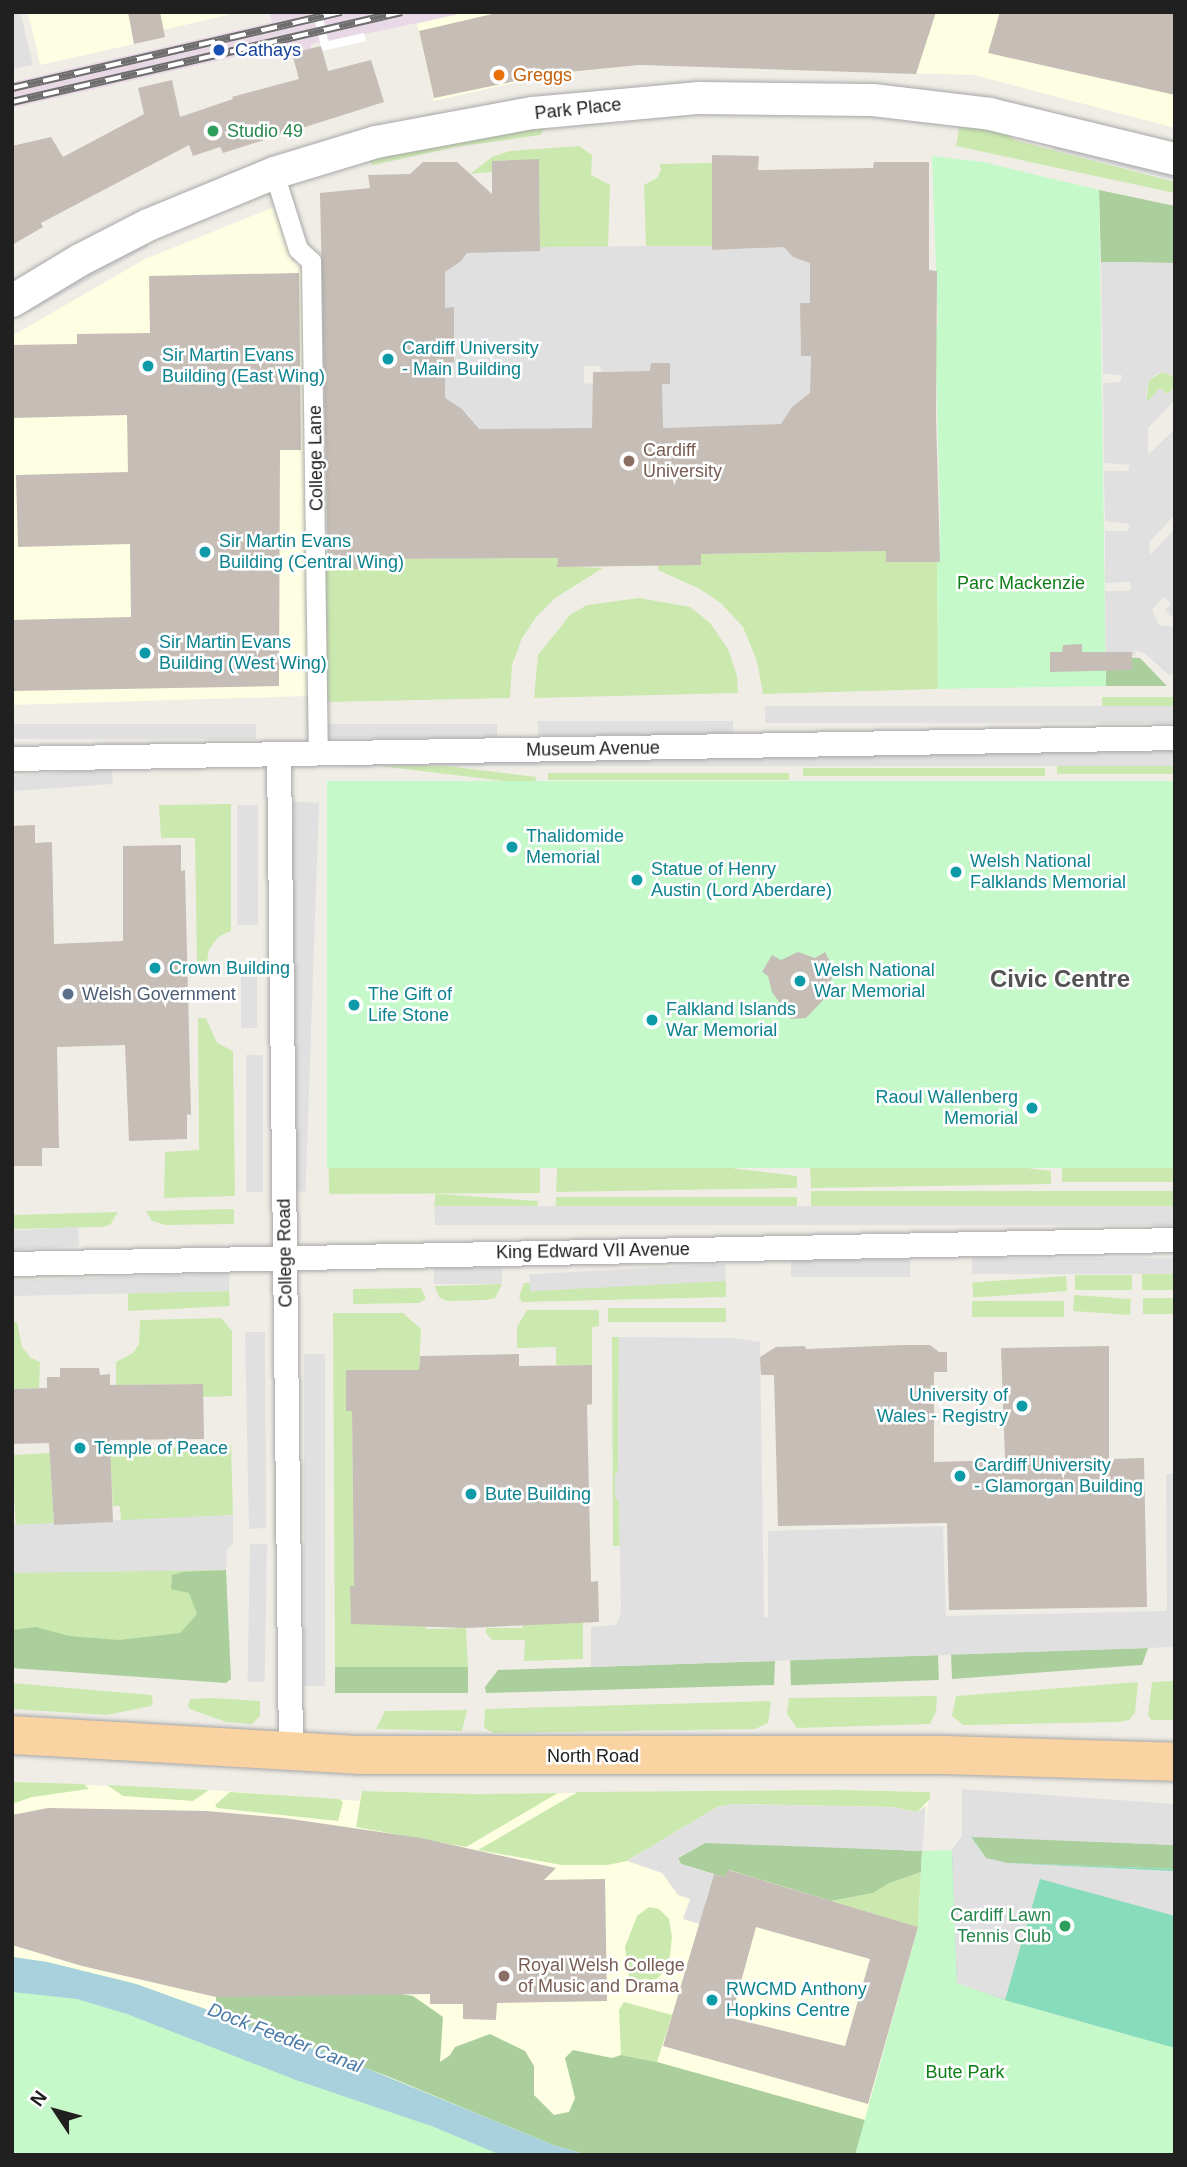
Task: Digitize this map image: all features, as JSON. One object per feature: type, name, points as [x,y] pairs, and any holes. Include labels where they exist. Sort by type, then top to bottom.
[{"type":"main road","name":"North Road","points":[[12,1735],[290,1752],[477,1757],[944,1755],[1175,1762]]},
{"type":"street","name":"Park Place","points":[[12,301],[136,231],[274,173],[355,147],[469,122],[614,104],[748,97],[873,100],[952,108],[1034,123],[1175,159]]},
{"type":"street","name":"College Lane","points":[[274,173],[298,249],[311,261],[318,754]]},
{"type":"street","name":"Museum Avenue","points":[[12,759],[1175,738]]},
{"type":"street","name":"College Road","points":[[279,754],[290,1752]]},
{"type":"street","name":"King Edward VII Avenue","points":[[12,1265],[1175,1240]]},
{"type":"shaded area","points":[[12,12],[20,12],[33,65],[12,69]]},
{"type":"shaded area","points":[[28,12],[232,14],[133,37],[134,44],[40,65]]},
{"type":"shaded area","points":[[313,12],[320,42],[311,44],[311,48],[292,53],[280,55],[278,47],[12,108],[12,82],[272,22],[270,13]]},
{"type":"shaded area","points":[[322,12],[468,12],[328,42]]},
{"type":"shaded area","points":[[468,12],[1175,12],[1175,128],[974,75],[640,65],[549,75],[434,101],[417,24]]},
{"type":"shaded area","points":[[1054,142],[1175,172],[1173,180],[1052,150]]},
{"type":"shaded area","points":[[274,207],[292,261],[305,260],[309,696],[12,705],[12,336],[145,259]]},
{"type":"shaded area","points":[[785,238],[810,260],[810,303],[800,303],[801,356],[811,356],[810,397],[792,407],[785,424],[663,428],[650,371],[601,371],[600,366],[584,366],[584,383],[593,384],[592,428],[472,429],[470,417],[462,409],[445,402],[445,363],[454,362],[454,308],[445,308],[445,269],[461,261],[470,243],[540,251],[540,247],[646,246],[712,246],[713,250],[760,248]]},
{"type":"shaded area","points":[[145,239],[148,247],[30,312],[26,306]]},
{"type":"shaded area","points":[[1101,262],[1175,263],[1175,377],[1162,372],[1156,374],[1149,380],[1146,395],[1147,402],[1160,388],[1167,394],[1175,387],[1175,400],[1148,428],[1148,455],[1175,429],[1175,515],[1149,542],[1150,555],[1175,529],[1175,614],[1171,617],[1165,610],[1171,603],[1164,597],[1152,610],[1159,625],[1175,627],[1175,672],[1170,676],[1144,653],[1136,651],[1135,656],[1106,656],[1105,591],[1129,591],[1131,588],[1130,582],[1105,583],[1105,531],[1127,531],[1130,524],[1105,521],[1104,471],[1128,471],[1130,465],[1104,463],[1103,383],[1120,382],[1122,375],[1103,374]]},
{"type":"shaded area","points":[[765,706],[1175,706],[1175,723],[765,723]]},
{"type":"shaded area","points":[[538,721],[733,721],[733,735],[538,735]]},
{"type":"shaded area","points":[[12,724],[256,724],[256,739],[12,739]]},
{"type":"shaded area","points":[[324,724],[497,724],[497,738],[324,738]]},
{"type":"shaded area","points":[[340,750],[1175,750],[1175,766],[340,766]]},
{"type":"shaded area","points":[[112,769],[113,784],[13,791],[12,776]]},
{"type":"shaded area","points":[[294,802],[319,803],[305,1192],[280,1191]]},
{"type":"shaded area","points":[[237,805],[258,805],[258,925],[237,925]]},
{"type":"shaded area","points":[[241,961],[257,961],[257,1028],[241,1028]]},
{"type":"shaded area","points":[[246,1055],[263,1055],[263,1192],[246,1192]]},
{"type":"shaded area","points":[[435,1206],[1175,1206],[1175,1225],[435,1225]]},
{"type":"shaded area","points":[[78,1227],[79,1246],[13,1249],[12,1230]]},
{"type":"shaded area","points":[[972,1258],[1175,1258],[1175,1274],[972,1274]]},
{"type":"shaded area","points":[[791,1260],[910,1260],[910,1277],[791,1277]]},
{"type":"shaded area","points":[[725,1264],[726,1281],[530,1291],[529,1274]]},
{"type":"shaded area","points":[[434,1268],[502,1268],[502,1284],[434,1284]]},
{"type":"shaded area","points":[[229,1273],[229,1291],[12,1296],[12,1281]]},
{"type":"shaded area","points":[[245,1332],[265,1332],[266,1528],[249,1529]]},
{"type":"shaded area","points":[[619,1337],[733,1338],[760,1342],[764,1617],[768,1617],[768,1531],[943,1526],[946,1616],[1167,1611],[1166,1474],[1175,1474],[1175,1647],[591,1667],[591,1627],[616,1625],[621,1613],[619,1502],[615,1497],[615,1475],[618,1471]]},
{"type":"shaded area","points":[[304,1354],[325,1354],[325,1686],[304,1686]]},
{"type":"shaded area","points":[[233,1515],[233,1544],[227,1549],[226,1570],[12,1573],[12,1525]]},
{"type":"shaded area","points":[[250,1544],[267,1544],[265,1682],[248,1682]]},
{"type":"shaded area","name":"Royal Welsh College of Music and Drama","points":[[12,1782],[209,1790],[359,1801],[362,1791],[478,1794],[841,1790],[930,1792],[922,1840],[918,1927],[855,2155],[587,2155],[136,1984],[47,1962],[12,1957]]},
{"type":"shaded area","points":[[962,1789],[1175,1804],[1175,1845],[971,1837],[986,1858],[1007,1863],[1175,1871],[1175,1916],[1040,1879],[1005,2000],[957,1983],[952,1850],[962,1837]]},
{"type":"shaded area","points":[[732,1804],[891,1807],[917,1812],[926,1806],[922,1851],[705,1843],[678,1858],[681,1864],[714,1874],[705,1903],[710,1927],[683,1919],[690,1899],[678,1895],[662,1873],[627,1861],[717,1807]]},
{"type":"green space","points":[[960,123],[1002,130],[1014,140],[1175,182],[1175,193],[956,146]]},
{"type":"green space","points":[[545,127],[540,135],[455,147],[373,165],[367,158]]},
{"type":"green space","points":[[579,146],[592,155],[591,175],[610,185],[608,247],[540,247],[539,160],[492,161],[492,172],[470,174],[492,157],[510,151]]},
{"type":"green space","name":"Parc Mackenzie","points":[[932,156],[983,162],[1099,190],[1106,686],[938,689],[937,562],[940,561],[940,515],[935,325],[938,325]]},
{"type":"green space","points":[[712,163],[712,246],[646,246],[644,185],[657,178],[661,170],[659,164]]},
{"type":"green space","points":[[1099,190],[1175,206],[1175,263],[1101,262]]},
{"type":"green space","points":[[1162,372],[1175,377],[1175,387],[1167,394],[1146,402],[1149,380]]},
{"type":"green space","points":[[886,551],[887,562],[937,562],[938,689],[763,694],[757,661],[743,627],[722,604],[700,589],[658,570],[658,565],[701,565],[701,554]]},
{"type":"green space","points":[[558,558],[557,566],[603,568],[555,598],[537,616],[522,638],[512,665],[510,698],[327,702],[326,569],[371,569],[373,559]]},
{"type":"green space","points":[[639,598],[690,607],[710,623],[728,649],[737,676],[738,693],[534,698],[538,655],[570,615],[587,605]]},
{"type":"green space","points":[[1106,656],[1140,658],[1167,686],[1106,686]]},
{"type":"green space","points":[[1102,697],[1175,697],[1175,707],[1102,707]]},
{"type":"green space","points":[[330,752],[536,777],[535,785],[329,760]]},
{"type":"green space","points":[[1057,766],[1175,766],[1175,774],[1057,774]]},
{"type":"green space","points":[[803,768],[1045,768],[1045,776],[803,776]]},
{"type":"green space","points":[[548,773],[789,773],[789,780],[548,780]]},
{"type":"green space","points":[[327,781],[1175,781],[1175,1168],[327,1168]]},
{"type":"green space","points":[[231,804],[231,931],[218,937],[209,950],[206,967],[197,967],[195,838],[161,838],[159,805]]},
{"type":"green space","points":[[327,999],[540,1145],[540,1193],[329,1194]]},
{"type":"green space","points":[[198,1018],[206,1018],[217,1043],[233,1051],[235,1196],[164,1198],[165,1152],[199,1150]]},
{"type":"green space","points":[[1062,1130],[1175,1130],[1175,1182],[1062,1182]]},
{"type":"green space","points":[[809,1142],[1051,1171],[1051,1184],[811,1188]]},
{"type":"green space","points":[[558,1147],[797,1176],[797,1188],[556,1192]]},
{"type":"green space","points":[[811,1191],[1175,1191],[1175,1206],[811,1206]]},
{"type":"green space","points":[[435,1194],[538,1201],[537,1217],[434,1210]]},
{"type":"green space","points":[[556,1197],[797,1197],[797,1213],[556,1213]]},
{"type":"green space","points":[[234,1209],[234,1224],[166,1225],[152,1221],[146,1211]]},
{"type":"green space","points":[[118,1212],[110,1225],[101,1227],[12,1229],[12,1215]]},
{"type":"green space","points":[[1142,1274],[1175,1274],[1175,1290],[1142,1290]]},
{"type":"green space","points":[[1075,1275],[1132,1275],[1132,1290],[1075,1290]]},
{"type":"green space","points":[[1066,1276],[1067,1291],[973,1298],[972,1283]]},
{"type":"green space","points":[[726,1281],[726,1297],[522,1302],[519,1297],[524,1283]]},
{"type":"green space","points":[[502,1284],[495,1298],[486,1300],[447,1301],[439,1297],[435,1286]]},
{"type":"green space","points":[[421,1288],[426,1298],[420,1303],[353,1304],[353,1289]]},
{"type":"green space","points":[[229,1291],[230,1306],[128,1311],[128,1293]]},
{"type":"green space","points":[[1074,1295],[1131,1299],[1130,1315],[1073,1311]]},
{"type":"green space","points":[[1143,1298],[1175,1298],[1175,1314],[1143,1314]]},
{"type":"green space","points":[[972,1301],[1064,1301],[1064,1317],[972,1317]]},
{"type":"green space","points":[[608,1308],[726,1308],[726,1322],[608,1322]]},
{"type":"green space","points":[[527,1310],[599,1310],[599,1326],[592,1327],[592,1365],[556,1365],[556,1347],[517,1348],[517,1327]]},
{"type":"green space","points":[[333,1313],[403,1313],[421,1329],[419,1370],[346,1370],[346,1411],[352,1411],[354,1586],[350,1586],[425,1625],[426,1629],[466,1628],[468,1668],[335,1667]]},
{"type":"green space","points":[[221,1318],[232,1331],[232,1396],[203,1397],[203,1384],[116,1385],[116,1362],[133,1353],[139,1344],[140,1320]]},
{"type":"green space","points":[[12,1322],[17,1322],[22,1347],[31,1358],[40,1362],[39,1388],[12,1389]]},
{"type":"green space","points":[[612,1337],[619,1337],[618,1471],[615,1475],[620,1546],[613,1546]]},
{"type":"green space","points":[[231,1445],[233,1515],[121,1522],[120,1506],[113,1506],[110,1450]]},
{"type":"green space","points":[[50,1453],[54,1525],[16,1527],[12,1455]]},
{"type":"green space","points":[[12,1559],[226,1570],[221,1656],[12,1645]]},
{"type":"green space","points":[[226,1570],[231,1679],[226,1683],[12,1668],[12,1630],[36,1627],[69,1636],[119,1640],[180,1633],[197,1614],[189,1593],[171,1589],[172,1575]]},
{"type":"green space","points":[[583,1622],[583,1659],[524,1661],[525,1640],[492,1640],[486,1633],[486,1628],[522,1628],[523,1623]]},
{"type":"green space","points":[[1148,1648],[1142,1665],[952,1679],[951,1654]]},
{"type":"green space","points":[[938,1655],[939,1680],[791,1685],[790,1660]]},
{"type":"green space","points":[[775,1661],[774,1685],[486,1693],[485,1687],[498,1670]]},
{"type":"green space","points":[[335,1667],[468,1667],[468,1693],[335,1693]]},
{"type":"green space","points":[[1175,1681],[1175,1720],[1151,1720],[1148,1715],[1152,1682]]},
{"type":"green space","points":[[1138,1682],[1135,1713],[1129,1720],[963,1725],[952,1716],[956,1696]]},
{"type":"green space","points":[[12,1683],[151,1695],[153,1702],[151,1706],[107,1715],[12,1709]]},
{"type":"green space","points":[[937,1696],[936,1712],[930,1724],[797,1728],[787,1714],[789,1698]]},
{"type":"green space","points":[[190,1699],[260,1701],[260,1716],[252,1724],[226,1722],[188,1706]]},
{"type":"green space","points":[[771,1701],[768,1723],[755,1729],[494,1733],[484,1728],[485,1709]]},
{"type":"green space","points":[[467,1710],[462,1731],[376,1729],[385,1711]]},
{"type":"green space","points":[[12,1782],[84,1784],[89,1789],[32,1797],[12,1804]]},
{"type":"green space","points":[[107,1785],[209,1790],[193,1801],[123,1796]]},
{"type":"green space","points":[[362,1791],[558,1793],[466,1847],[356,1827]]},
{"type":"green space","points":[[230,1792],[339,1799],[343,1802],[338,1821],[217,1808],[215,1805]]},
{"type":"green space","points":[[578,1792],[930,1792],[930,1799],[917,1812],[891,1807],[732,1804],[717,1807],[627,1861],[607,1865],[562,1865],[478,1850]]},
{"type":"green space","points":[[971,1836],[1175,1845],[1175,1869],[1007,1863],[986,1858]]},
{"type":"green space","name":"Cardiff Lawn Tennis Club","points":[[971,1836],[986,1858],[1007,1863],[1175,1869],[1175,2048],[1004,2000],[957,1982],[952,1850],[962,1837]]},
{"type":"green space","points":[[705,1843],[922,1851],[921,1872],[890,1883],[873,1893],[831,1901],[729,1870],[725,1877],[714,1874],[681,1864],[678,1858]]},
{"type":"green space","name":"Bute Park","points":[[952,1850],[957,1983],[1004,2000],[1175,2048],[1175,2155],[855,2155],[918,1927],[922,1851]]},
{"type":"green space","points":[[921,1872],[918,1927],[831,1901],[873,1893],[890,1883]]},
{"type":"green space","points":[[649,1907],[659,1909],[669,1919],[672,1937],[670,1956],[662,1974],[651,1984],[639,1986],[629,1977],[625,1947],[637,1916]]},
{"type":"green space","points":[[12,1957],[47,1962],[136,1984],[336,2056],[553,2145],[587,2155],[12,2155]]},
{"type":"green space","points":[[221,1995],[413,1996],[443,2017],[440,2062],[450,2055],[455,2047],[490,2034],[525,2051],[534,2066],[534,2095],[554,2115],[569,2112],[575,2098],[565,2058],[573,2050],[612,2058],[621,2055],[657,2062],[883,2125],[1065,2155],[587,2155],[553,2145],[387,2076],[216,2014],[216,1997]]},
{"type":"green space","points":[[624,2002],[672,2015],[657,2062],[621,2055],[619,2010]]},
{"type":"water","name":"Dock Feeder Canal","points":[[12,1957],[47,1962],[136,1984],[336,2056],[553,2145],[587,2155],[501,2155],[434,2127],[296,2080],[127,2014],[77,1999],[12,1992]]},
{"type":"pier","points":[[313,12],[322,12],[328,41],[364,33],[366,41],[322,51]]},
{"type":"building","points":[[128,12],[160,12],[165,37],[134,44]]},
{"type":"building","points":[[501,12],[936,12],[916,74],[640,65],[549,74],[434,98],[419,31]]},
{"type":"building","points":[[1000,12],[1175,12],[1175,95],[988,53]]},
{"type":"building","points":[[321,46],[328,71],[371,60],[384,102],[223,153],[220,147],[193,156],[189,145],[41,223],[43,227],[12,245],[12,146],[51,137],[63,157],[144,114],[138,88],[172,80],[180,117],[233,99],[232,97],[299,79],[292,53]]},
{"type":"building","name":"Cardiff University - Main Building","points":[[712,155],[759,156],[758,170],[873,168],[874,162],[929,162],[929,270],[937,271],[936,417],[940,562],[886,562],[886,551],[701,554],[701,565],[557,567],[558,558],[373,559],[372,569],[328,569],[320,193],[370,188],[368,175],[410,174],[423,162],[457,162],[492,194],[492,161],[539,159],[540,251],[467,253],[461,261],[445,272],[445,308],[454,307],[454,362],[445,363],[445,398],[462,409],[479,429],[592,428],[593,372],[650,371],[651,363],[670,363],[670,384],[662,384],[663,428],[781,424],[792,407],[810,393],[811,356],[801,356],[800,303],[810,303],[810,263],[793,257],[784,247],[712,250]]},
{"type":"building","points":[[299,273],[301,450],[280,450],[279,686],[12,691],[12,620],[131,617],[130,544],[18,547],[16,475],[128,472],[127,415],[13,418],[12,345],[77,344],[77,334],[150,333],[149,276]]},
{"type":"building","points":[[1082,644],[1082,652],[1132,652],[1132,670],[1050,672],[1050,652],[1062,652],[1063,645]]},
{"type":"building","points":[[35,825],[35,843],[52,842],[54,944],[123,941],[123,846],[181,845],[181,871],[185,870],[191,1115],[187,1114],[187,1139],[129,1141],[125,1045],[57,1047],[59,1148],[42,1148],[42,1166],[12,1166],[12,826]]},
{"type":"building","points":[[798,952],[815,958],[825,952],[834,969],[827,996],[806,1018],[790,1019],[790,1010],[779,1002],[772,992],[768,976],[762,972],[772,955],[781,960]]},
{"type":"building","name":"Cardiff University - Glamorgan Building","points":[[930,1345],[939,1352],[947,1352],[947,1372],[934,1372],[934,1462],[1005,1460],[1001,1348],[1109,1346],[1109,1459],[1144,1458],[1147,1607],[949,1610],[947,1523],[778,1526],[774,1375],[761,1375],[760,1357],[776,1347],[804,1346],[807,1349]]},
{"type":"building","name":"Bute Building","points":[[519,1354],[519,1366],[592,1365],[592,1404],[587,1405],[591,1582],[598,1581],[599,1622],[466,1628],[351,1624],[350,1586],[354,1586],[352,1411],[346,1411],[346,1370],[419,1370],[420,1356]]},
{"type":"building","name":"Temple of Peace","points":[[60,1368],[99,1368],[100,1375],[110,1374],[110,1385],[203,1384],[204,1439],[110,1440],[113,1522],[54,1525],[49,1443],[12,1444],[12,1389],[47,1388],[47,1377],[60,1377]]},
{"type":"building","points":[[48,1808],[207,1811],[284,1818],[421,1838],[556,1868],[544,1880],[605,1879],[607,2001],[497,2003],[496,2020],[463,2019],[463,2004],[430,2004],[430,1994],[216,1997],[82,1966],[12,1945],[12,1815]]},
{"type":"building","name":"RWCMD Anthony Hopkins Centre","points":[[728,1870],[918,1927],[868,2104],[663,2046],[714,1874],[725,1877]],"holes":[[[756,1927],[870,1959],[845,2046],[731,2018]]]},
{"type":"railway","points":[[12,88],[341,12]]},
{"type":"railway","points":[[12,102],[402,12]]},
{"type":"place","name":"Cathays","points":[[219,50]]},
{"type":"place","name":"Greggs","points":[[499,75]]},
{"type":"place","name":"Studio 49","points":[[213,131]]},
{"type":"place","name":"Cardiff University - Main Building","points":[[388,359]]},
{"type":"place","name":"Sir Martin Evans Building (East Wing)","points":[[148,366]]},
{"type":"place","name":"Cardiff University","points":[[629,461]]},
{"type":"place","name":"Sir Martin Evans Building (Central Wing)","points":[[205,552]]},
{"type":"place","name":"Sir Martin Evans Building (West Wing)","points":[[145,653]]},
{"type":"place","name":"Thalidomide Memorial","points":[[512,847]]},
{"type":"place","name":"Welsh National Falklands Memorial","points":[[956,872]]},
{"type":"place","name":"Statue of Henry Austin (Lord Aberdare)","points":[[637,880]]},
{"type":"place","name":"Crown Building","points":[[155,968]]},
{"type":"place","name":"Welsh National War Memorial","points":[[800,981]]},
{"type":"place","name":"Welsh Government","points":[[68,994]]},
{"type":"place","name":"The Gift of Life Stone","points":[[354,1005]]},
{"type":"place","name":"Falkland Islands War Memorial","points":[[652,1020]]},
{"type":"place","name":"Raoul Wallenberg Memorial","points":[[1032,1108]]},
{"type":"place","name":"University of Wales - Registry","points":[[1022,1406]]},
{"type":"place","name":"Temple of Peace","points":[[80,1448]]},
{"type":"place","name":"Cardiff University - Glamorgan Building","points":[[960,1476]]},
{"type":"place","name":"Bute Building","points":[[471,1494]]},
{"type":"place","name":"Cardiff Lawn Tennis Club","points":[[1065,1926]]},
{"type":"place","name":"Royal Welsh College of Music and Drama","points":[[504,1976]]},
{"type":"place","name":"RWCMD Anthony Hopkins Centre","points":[[712,2000]]},
{"type":"district","name":"Civic Centre","points":[[1060,979]]}]
